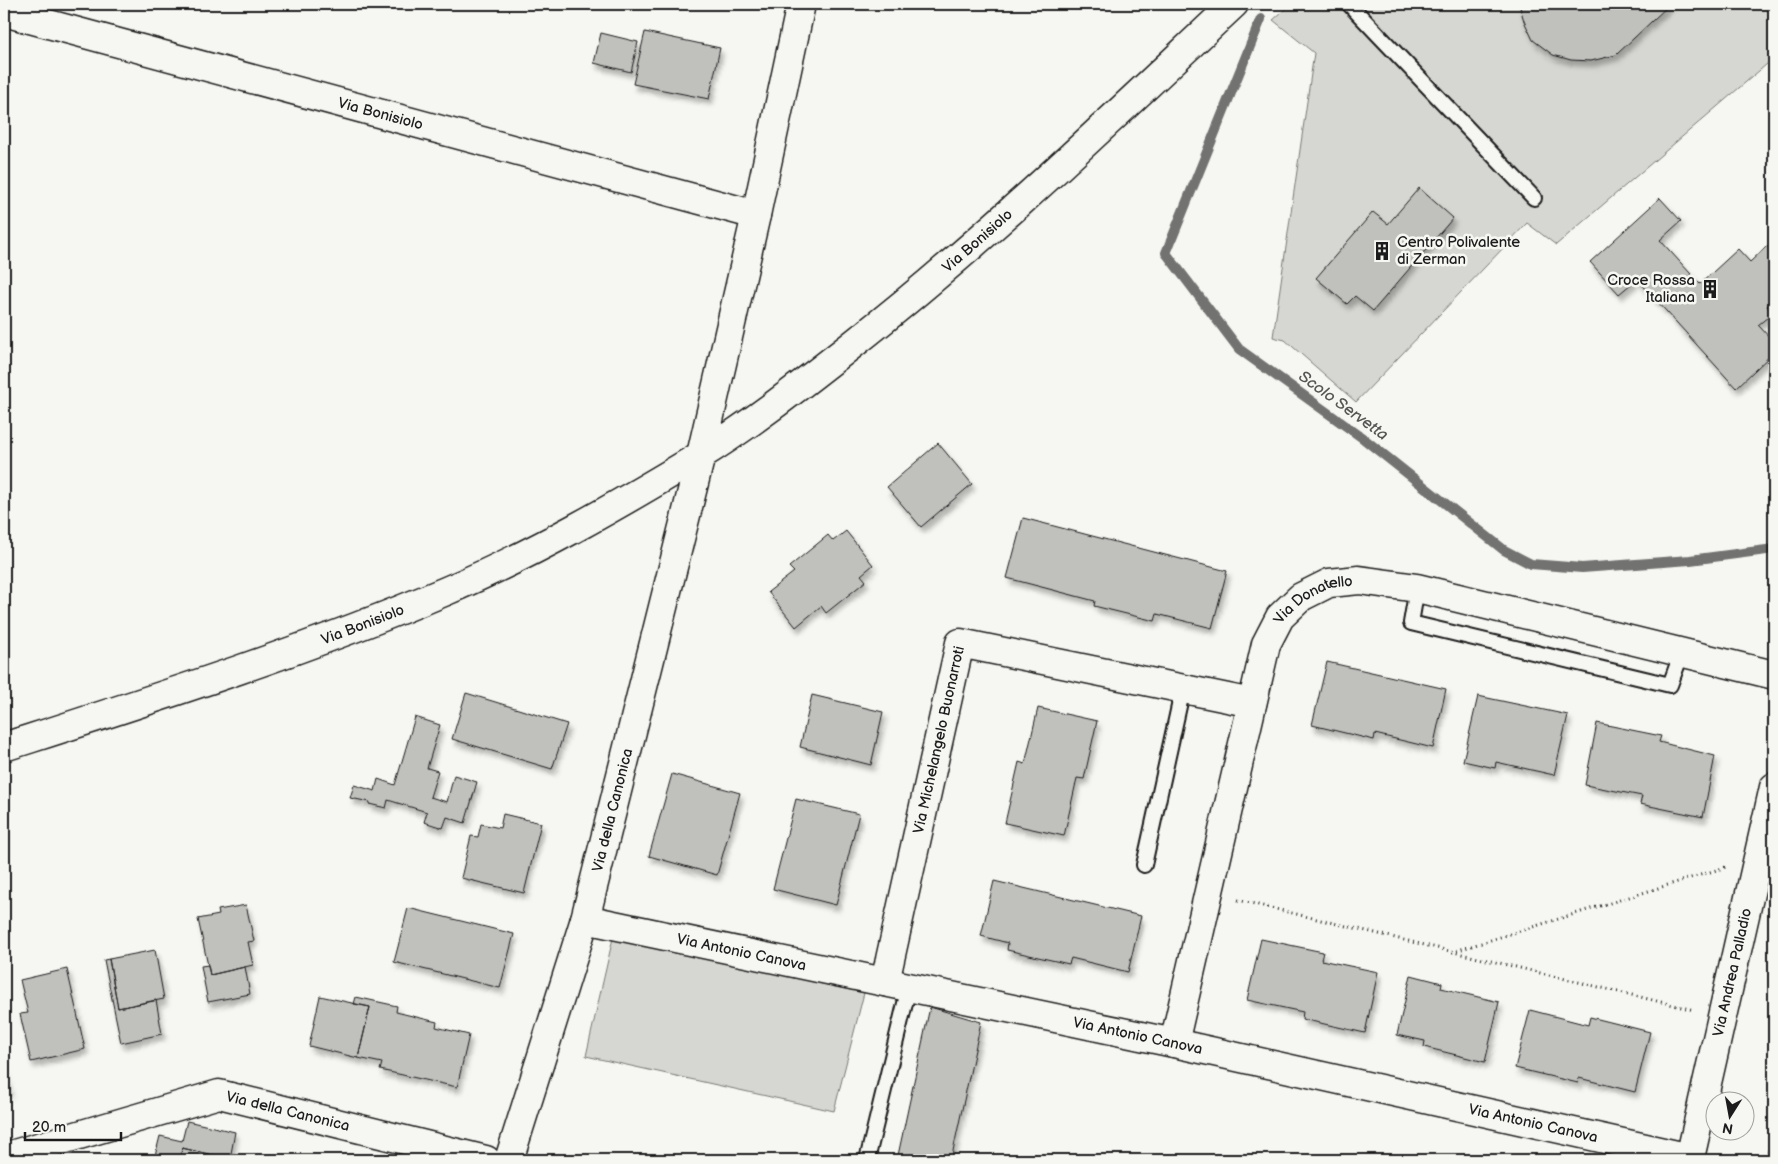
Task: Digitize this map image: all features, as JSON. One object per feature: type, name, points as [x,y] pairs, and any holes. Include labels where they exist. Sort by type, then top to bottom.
[{"type":"street","points":[[701,455],[756,215],[801,4]]},
{"type":"street","name":"Via Bonisiolo","points":[[4,747],[254,665],[332,637],[449,590],[533,550],[625,500],[701,455],[794,391],[906,303],[1049,177],[1234,4]]},
{"type":"street","name":"Via Bonisiolo","points":[[4,12],[756,215]]},
{"type":"street","name":"Via della Canonica","points":[[509,1160],[585,919],[701,455]]},
{"type":"street","name":"Via Donatello","points":[[1174,1043],[1266,644],[1280,617],[1301,597],[1329,583],[1359,580],[1417,588],[1774,675]]},
{"type":"street","name":"Via Michelangelo Buonarroti","points":[[897,984],[960,643],[1252,703]]},
{"type":"street","name":"Via Andrea Palladio","points":[[1690,1158],[1774,787]]},
{"type":"street","name":"Via Antonio Canova","points":[[585,919],[1174,1043],[1690,1158]]},
{"type":"street","name":"Via della Canonica","points":[[4,1157],[218,1094],[486,1160]]},
{"type":"lane","points":[[1349,4],[1534,198]]},
{"type":"lane","points":[[1417,588],[1411,623],[1670,685],[1682,652]]},
{"type":"lane","points":[[1144,865],[1183,688]]},
{"type":"lane","name":"Via Michelangelo Buonarroti","points":[[867,1160],[897,984]]},
{"type":"path","points":[[1452,952],[1730,865],[1756,869]]},
{"type":"path","points":[[1208,893],[1722,1016]]},
{"type":"shaded area","points":[[1291,4],[1774,4],[1774,58],[1556,245],[1527,223],[1356,402],[1285,340],[1273,337],[1314,53],[1273,20]]},
{"type":"shaded area","points":[[613,938],[864,993],[834,1111],[586,1056]]},
{"type":"building","points":[[1519,4],[1670,4],[1616,55],[1591,61],[1571,60],[1553,55],[1533,40],[1524,21]]},
{"type":"building","points":[[645,32],[720,48],[709,99],[633,84]]},
{"type":"building","points":[[601,33],[638,42],[631,72],[594,63]]},
{"type":"building","name":"Centro Polivalente di Zerman","points":[[1419,188],[1453,218],[1373,311],[1355,296],[1347,304],[1316,278],[1373,212],[1388,224]]},
{"type":"building","name":"Croce Rossa Italiana","points":[[1660,198],[1681,221],[1660,240],[1700,284],[1738,249],[1750,262],[1767,246],[1774,254],[1774,300],[1767,306],[1773,313],[1758,325],[1774,342],[1774,352],[1736,388],[1637,279],[1619,294],[1590,262]]},
{"type":"building","points":[[938,443],[972,484],[921,527],[887,487]]},
{"type":"building","points":[[1023,518],[1227,571],[1212,628],[1157,614],[1155,621],[1094,606],[1095,601],[1007,578]]},
{"type":"building","points":[[846,531],[873,565],[861,575],[866,581],[826,613],[821,606],[796,627],[768,592],[794,572],[789,567],[828,535],[833,541]]},
{"type":"building","points":[[1327,662],[1446,689],[1433,748],[1375,734],[1374,740],[1312,725]]},
{"type":"building","points":[[466,693],[567,724],[552,769],[452,739]]},
{"type":"building","points":[[812,695],[883,712],[871,765],[800,747]]},
{"type":"building","points":[[1478,696],[1568,715],[1554,775],[1496,762],[1495,768],[1463,761]]},
{"type":"building","points":[[1038,708],[1097,721],[1084,779],[1077,778],[1064,836],[1005,823],[1019,762],[1025,764]]},
{"type":"building","points":[[415,717],[440,725],[427,768],[438,771],[430,797],[447,802],[454,775],[477,782],[465,823],[447,817],[443,828],[424,822],[427,812],[388,800],[386,808],[350,798],[354,785],[375,791],[378,779],[395,785]]},
{"type":"building","points":[[1597,723],[1661,736],[1659,742],[1715,756],[1703,817],[1640,804],[1642,796],[1585,785]]},
{"type":"building","points":[[672,774],[740,793],[717,875],[649,856]]},
{"type":"building","points":[[796,799],[859,814],[836,905],[773,889]]},
{"type":"building","points":[[503,814],[541,823],[524,893],[461,878],[471,836],[478,837],[481,824],[500,828]]},
{"type":"building","points":[[994,881],[1141,916],[1128,972],[1071,958],[1069,964],[1007,950],[1008,943],[981,936]]},
{"type":"building","points":[[246,905],[254,941],[248,942],[253,965],[210,975],[198,919],[219,915],[218,910]]},
{"type":"building","points":[[408,908],[514,934],[500,988],[394,962]]},
{"type":"building","points":[[1261,939],[1323,952],[1321,960],[1378,972],[1365,1033],[1302,1019],[1303,1012],[1247,1000]]},
{"type":"building","points":[[155,950],[164,999],[118,1008],[109,959]]},
{"type":"building","points":[[109,959],[118,1008],[156,1000],[162,1034],[121,1043],[104,960]]},
{"type":"building","points":[[208,965],[210,975],[245,967],[250,994],[208,1002],[201,966]]},
{"type":"building","points":[[67,969],[85,1049],[31,1062],[20,1014],[28,1013],[20,980]]},
{"type":"building","points":[[1411,975],[1442,983],[1441,988],[1499,1002],[1485,1062],[1424,1047],[1425,1041],[1397,1035]]},
{"type":"building","points":[[320,996],[370,1007],[358,1058],[309,1046]]},
{"type":"building","points":[[356,997],[397,1006],[396,1012],[437,1022],[436,1027],[469,1035],[457,1087],[380,1070],[382,1063],[358,1058],[370,1007],[354,1004]]},
{"type":"building","points":[[930,1007],[981,1022],[951,1160],[897,1160]]},
{"type":"building","points":[[1530,1010],[1588,1025],[1590,1017],[1650,1032],[1635,1092],[1579,1078],[1578,1083],[1515,1068]]},
{"type":"building","points":[[4,1068],[9,1091],[4,1093]]},
{"type":"building","points":[[187,1121],[235,1132],[230,1159],[182,1148],[180,1160],[154,1160],[160,1136],[182,1141]]},
{"type":"building","points":[[1774,1124],[1774,1160],[1766,1160]]},
{"type":"building","points":[[182,1148],[230,1159],[180,1160]]},
{"type":"waterway","name":"Scolo Servetta","points":[[1261,19],[1166,253],[1239,349],[1364,439],[1504,550],[1531,564],[1582,568],[1690,560],[1774,549]]},
{"type":"place","name":"Centro Polivalente di Zerman","points":[[1382,251]]},
{"type":"place","name":"Croce Rossa Italiana","points":[[1710,289]]}]
